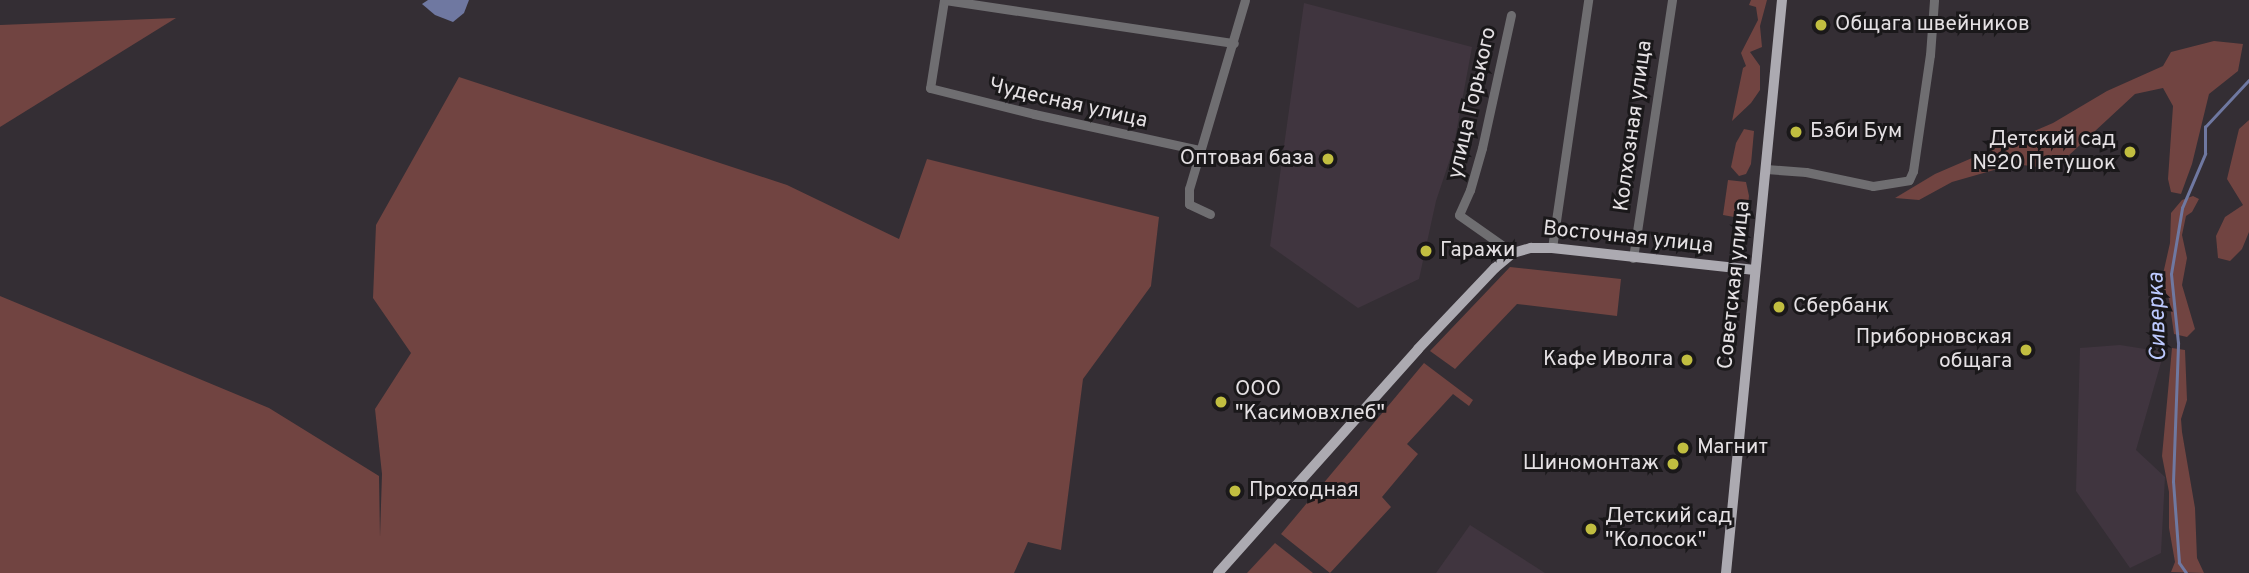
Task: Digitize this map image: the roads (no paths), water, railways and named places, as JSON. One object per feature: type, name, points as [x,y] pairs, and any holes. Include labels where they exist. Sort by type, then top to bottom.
[{"type":"main road","name":"Советская улица","points":[[1726,573],[1782,0]]},
{"type":"main road","name":"Восточная улица","points":[[1218,573],[1418,349],[1494,268],[1513,253],[1531,248],[1552,248],[1755,270]]},
{"type":"street","points":[[944,0],[1234,43]]},
{"type":"street","name":"Чудесная улица","points":[[944,0],[930,88],[1199,150]]},
{"type":"street","points":[[1210,214],[1189,204],[1189,189],[1245,0]]},
{"type":"street","points":[[1552,248],[1588,0]]},
{"type":"street","name":"Колхозная улица","points":[[1633,258],[1672,0]]},
{"type":"street","points":[[1766,169],[1806,172],[1873,186],[1899,184],[1909,180],[1913,171],[1930,55],[1934,0]]},
{"type":"street","name":"улица Горького","points":[[1511,15],[1482,148],[1470,190],[1459,215],[1513,253]]},
{"type":"water","points":[[428,0],[469,0],[464,13],[453,22],[435,15],[422,4]]},
{"type":"waterway","name":"Сиверка","points":[[2186,573],[2179,563],[2173,482],[2178,343],[2171,274],[2182,208],[2205,154],[2205,127],[2249,80]]},
{"type":"place","name":"Общага швейников","points":[[1821,25]]},
{"type":"place","name":"Бэби Бум","points":[[1796,132]]},
{"type":"place","name":"Детский сад №20 Петушок","points":[[2130,152]]},
{"type":"place","name":"Оптовая база","points":[[1328,159]]},
{"type":"place","name":"Гаражи","points":[[1426,251]]},
{"type":"place","name":"Сбербанк","points":[[1779,307]]},
{"type":"place","name":"Приборновская общага","points":[[2026,350]]},
{"type":"place","name":"Кафе Иволга","points":[[1687,360]]},
{"type":"place","name":"ООО \"Касимовхлеб\"","points":[[1221,402]]},
{"type":"place","name":"Магнит","points":[[1683,448]]},
{"type":"place","name":"Шиномонтаж","points":[[1673,464]]},
{"type":"place","name":"Проходная","points":[[1235,491]]},
{"type":"place","name":"Детский сад \"Колосок\"","points":[[1591,529]]}]
